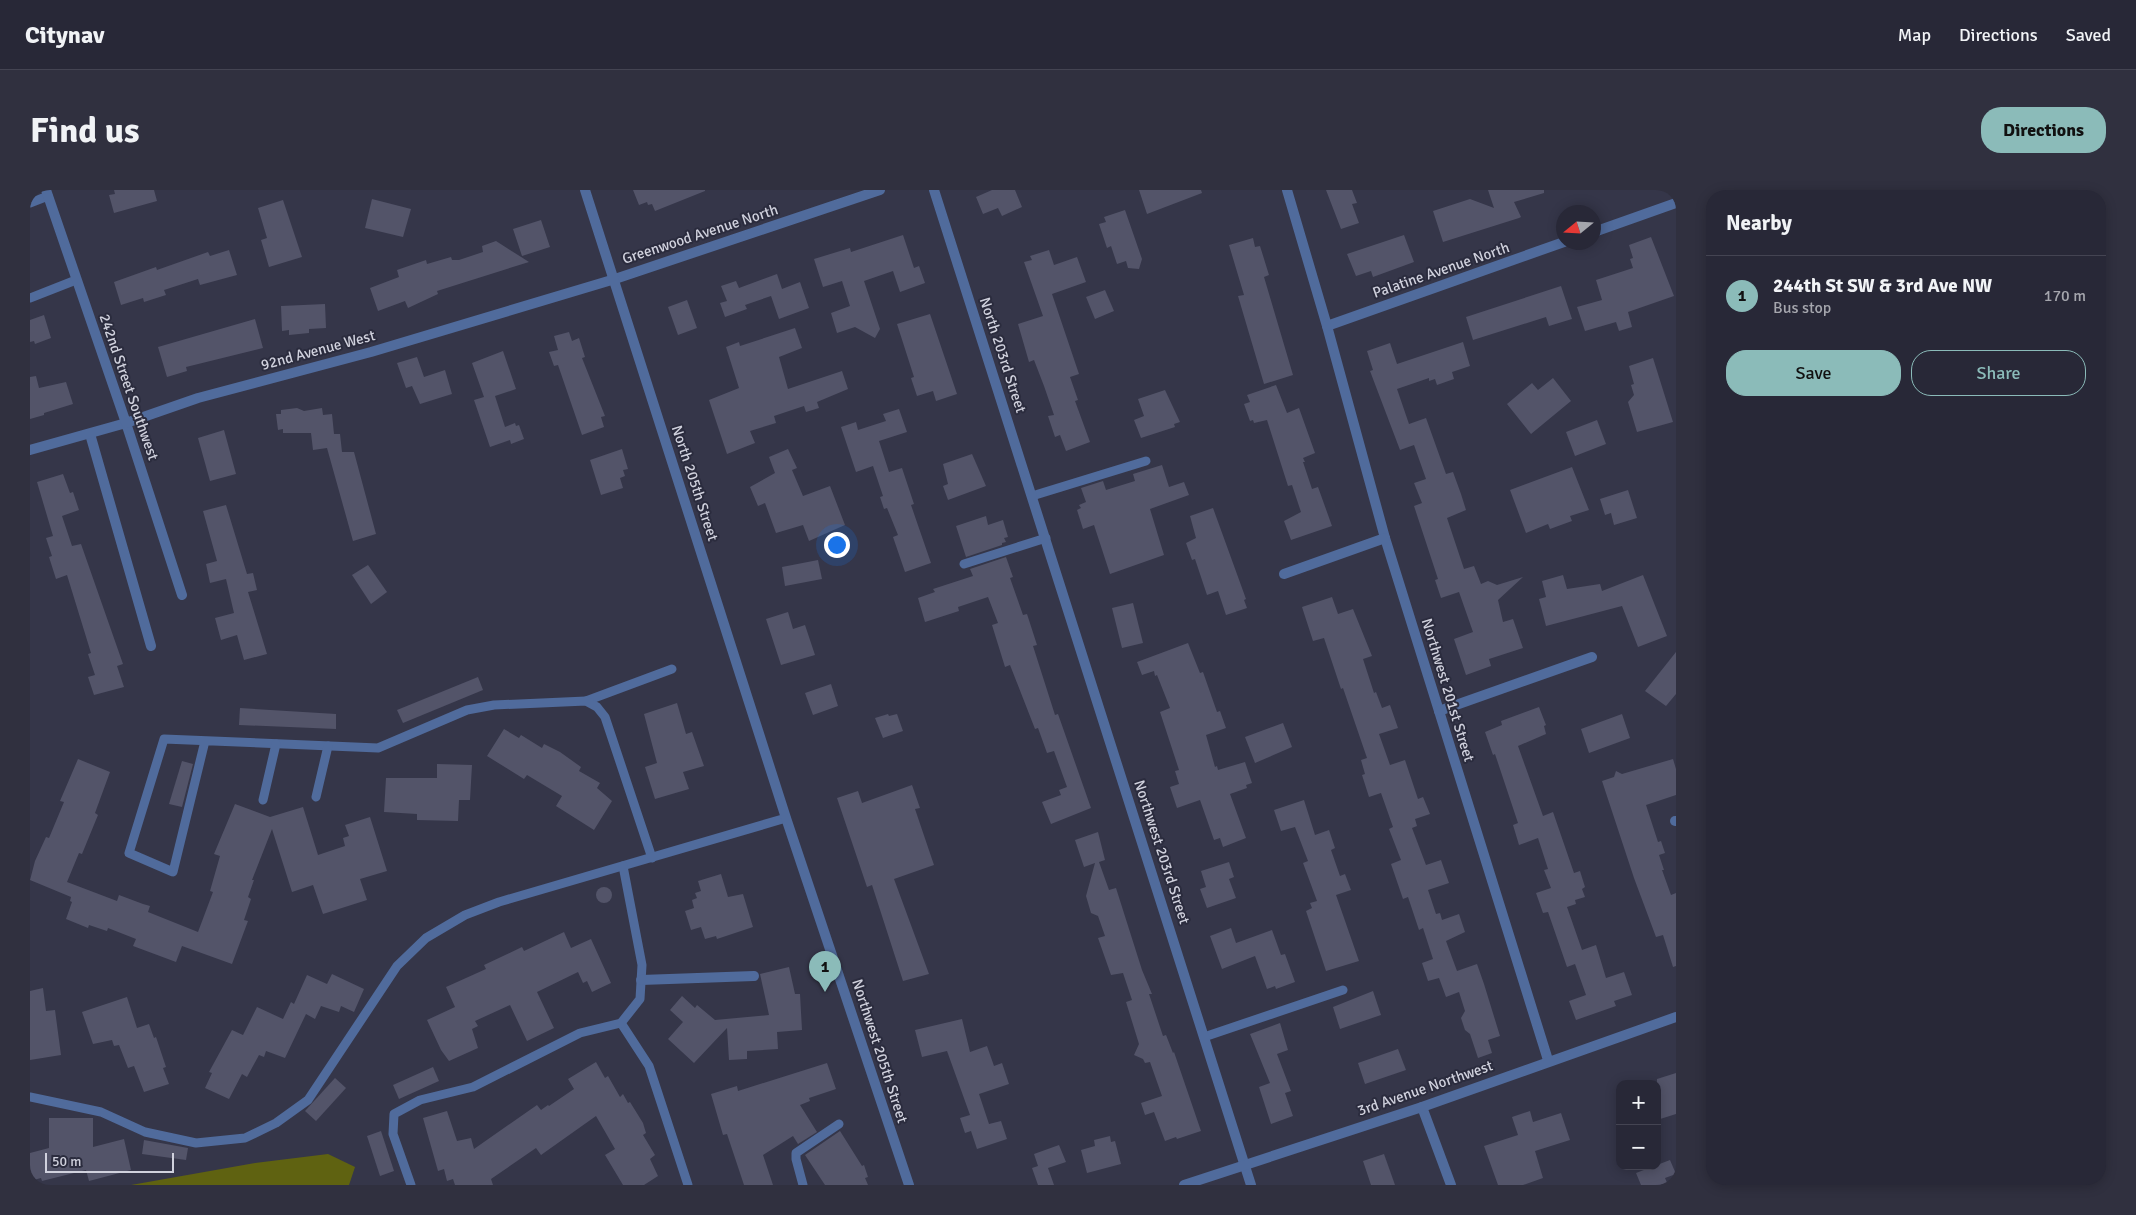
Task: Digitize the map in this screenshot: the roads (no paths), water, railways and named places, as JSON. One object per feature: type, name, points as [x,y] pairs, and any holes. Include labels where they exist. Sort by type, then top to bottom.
[{"type":"street","name":"North 205th Street","points":[[585,190],[615,279],[775,785]]},
{"type":"street","name":"Greenwood Avenue North","points":[[615,279],[880,190]]},
{"type":"street","name":"North 203rd Street","points":[[934,190],[1045,534]]},
{"type":"street","name":"Northwest 201st Street","points":[[1287,190],[1327,326],[1385,538],[1548,1060]]},
{"type":"street","name":"242nd Street Southwest","points":[[47,193],[182,595]]},
{"type":"street","points":[[1601,230],[1676,203]]},
{"type":"street","name":"Palatine Avenue North","points":[[1327,326],[1556,245]]},
{"type":"street","name":"92nd Avenue West","points":[[30,450],[126,424],[198,398],[371,352],[615,279]]},
{"type":"street","points":[[90,434],[151,646]]},
{"type":"street","name":"Northwest 203rd Street","points":[[1045,534],[1251,1185]]},
{"type":"street","points":[[1284,574],[1385,538]]},
{"type":"street","points":[[1439,710],[1592,658]]},
{"type":"street","name":"Northwest 205th Street","points":[[775,785],[909,1185]]},
{"type":"street","points":[[641,980],[754,976]]},
{"type":"street","name":"3rd Avenue Northwest","points":[[1184,1185],[1422,1107],[1548,1060],[1676,1017]]},
{"type":"street","points":[[1422,1107],[1451,1185]]},
{"type":"lane","points":[[30,203],[47,193]]},
{"type":"lane","points":[[30,298],[76,280]]},
{"type":"lane","points":[[1032,496],[1146,460]]},
{"type":"lane","points":[[964,564],[1045,534]]},
{"type":"lane","points":[[205,741],[173,872],[129,853],[164,739],[378,748],[467,710],[494,705],[586,701],[672,669]]},
{"type":"lane","points":[[586,701],[597,707],[605,717],[652,858]]},
{"type":"lane","points":[[263,800],[276,744]]},
{"type":"lane","points":[[316,797],[328,746]]},
{"type":"lane","points":[[30,1097],[101,1112],[144,1132],[196,1143],[245,1138],[276,1123],[308,1100],[397,966],[426,938],[465,916],[499,902],[786,818]]},
{"type":"lane","points":[[411,1185],[393,1134],[394,1114],[420,1100],[473,1087],[580,1033],[621,1023],[640,999],[642,965],[623,866]]},
{"type":"lane","points":[[1204,1037],[1343,990]]},
{"type":"lane","points":[[621,1023],[649,1066],[688,1185]]},
{"type":"lane","points":[[804,1185],[796,1153],[840,1124]]},
{"type":"place","name":"244th St SW & 3rd Ave NW","points":[[825,992]]}]
